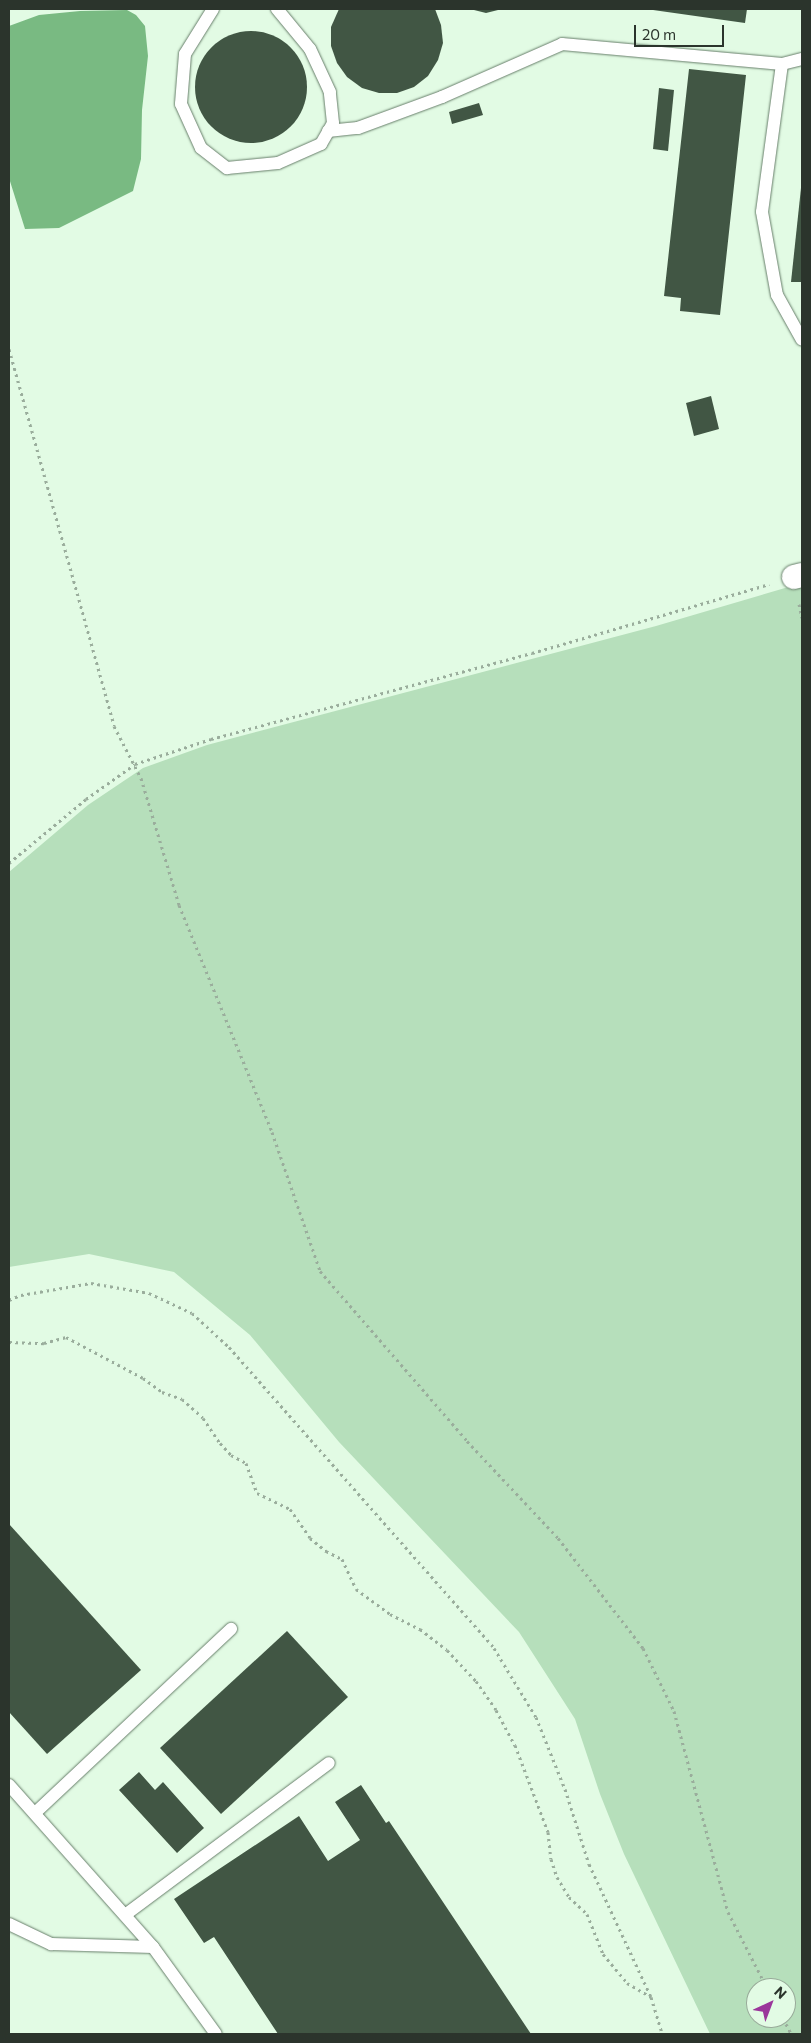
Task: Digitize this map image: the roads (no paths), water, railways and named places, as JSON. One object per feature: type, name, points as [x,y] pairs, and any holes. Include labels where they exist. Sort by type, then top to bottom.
[{"type":"lane","points":[[213,9],[185,54],[181,104],[201,148],[227,168],[278,163],[321,144],[332,123],[330,92],[310,49],[277,9]]},
{"type":"lane","points":[[328,131],[358,128],[442,97],[562,44],[782,64],[802,59]]},
{"type":"lane","points":[[782,64],[762,212],[777,295],[802,340]]},
{"type":"lane","points":[[35,1813],[231,1629]]},
{"type":"lane","points":[[125,1915],[329,1762]]},
{"type":"lane","points":[[9,1785],[153,1947],[216,2034]]},
{"type":"lane","points":[[9,1924],[51,1944],[153,1947]]}]
